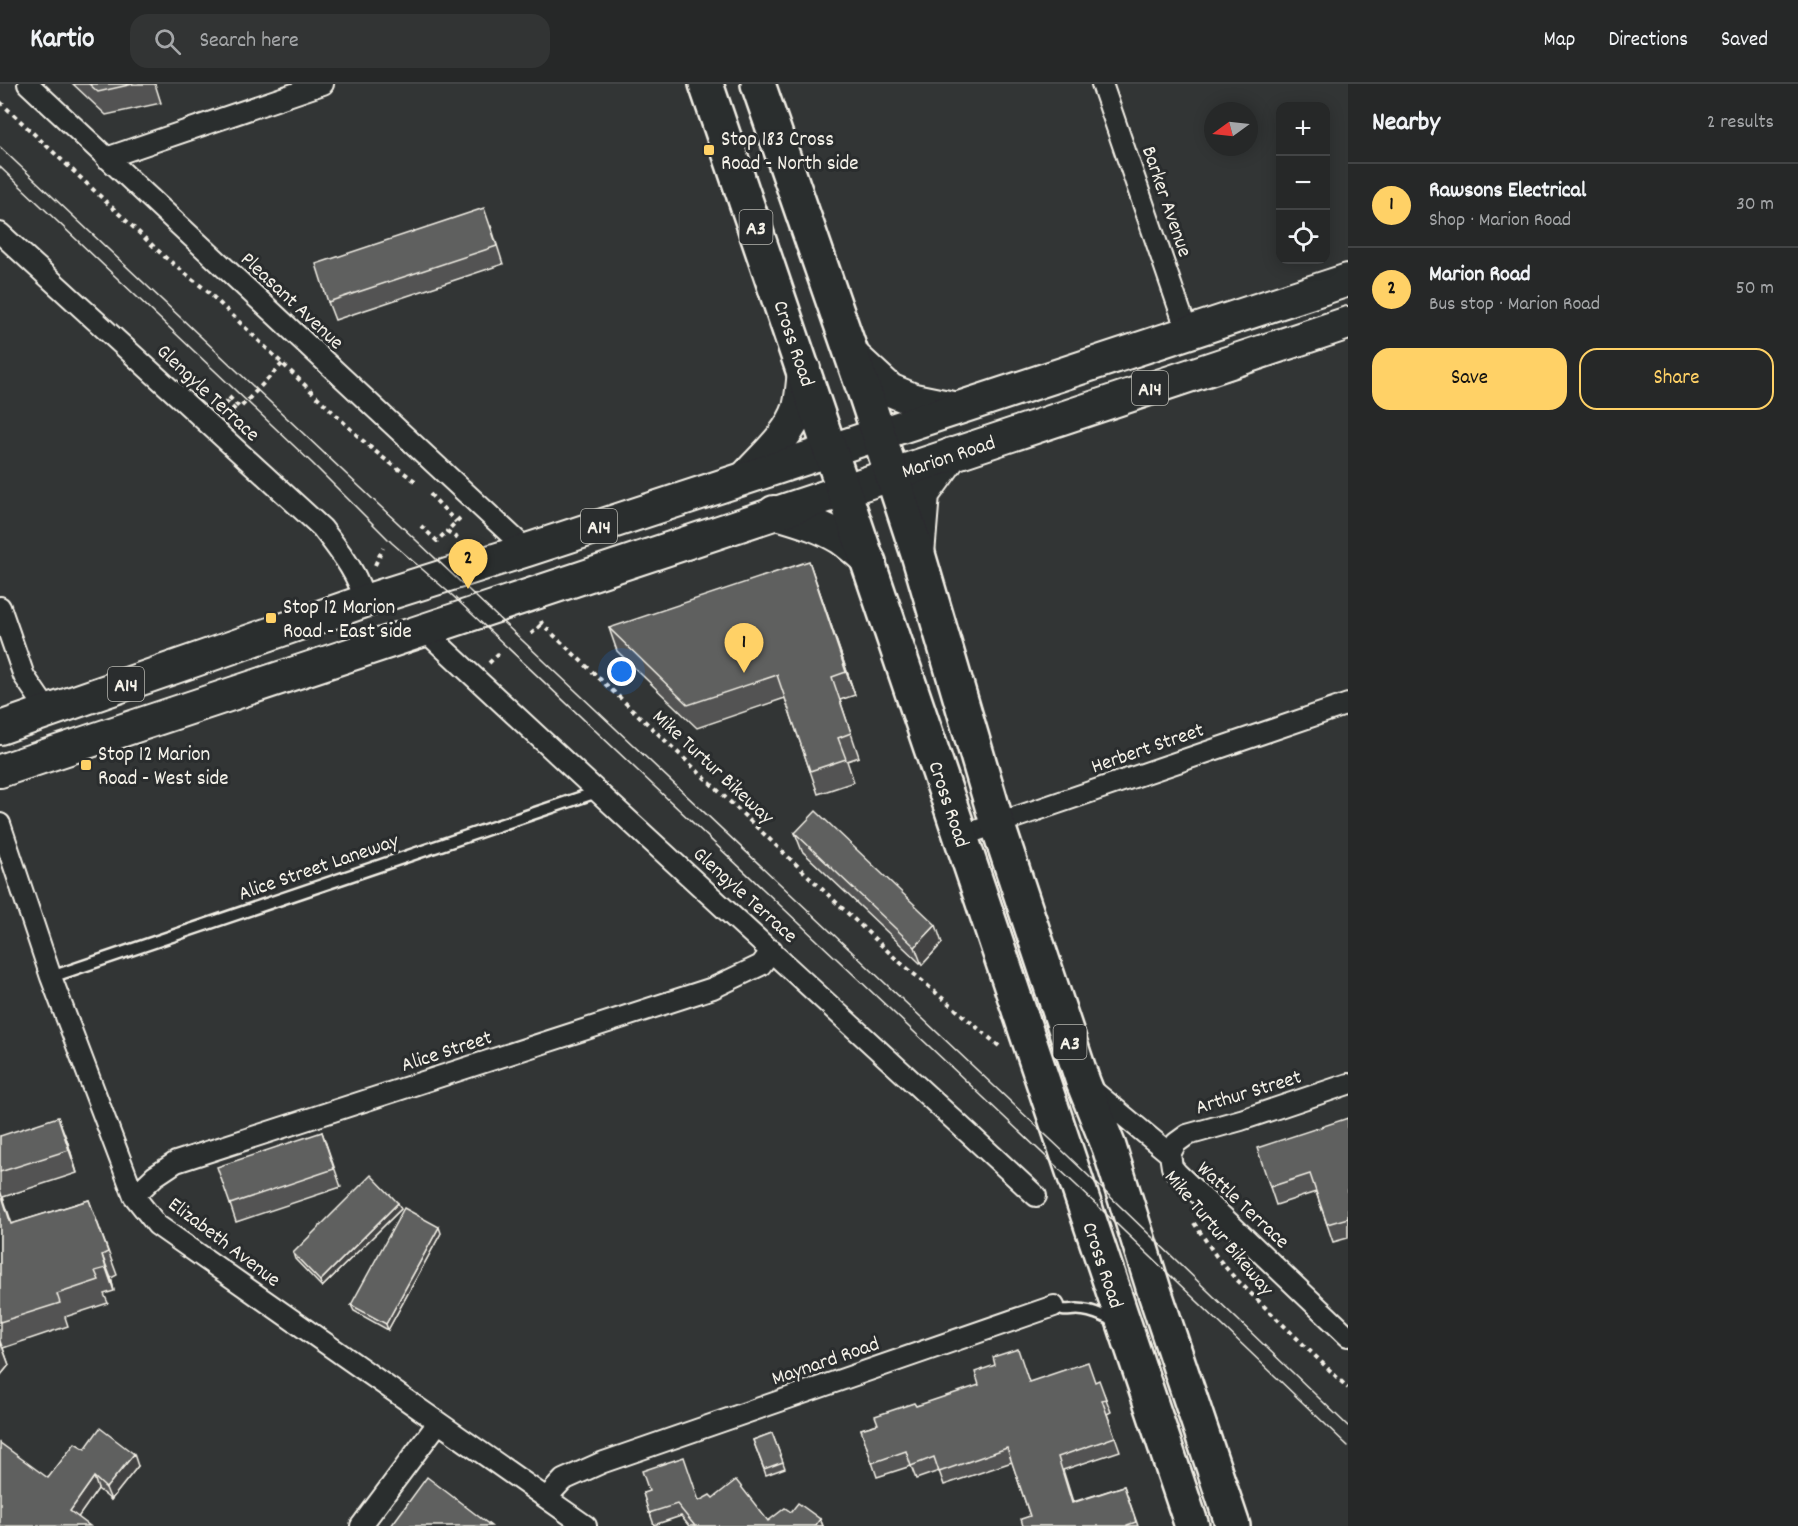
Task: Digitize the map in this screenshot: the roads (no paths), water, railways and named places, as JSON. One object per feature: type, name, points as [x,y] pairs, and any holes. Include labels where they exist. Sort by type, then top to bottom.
[{"type":"highway","name":"Cross Road","points":[[706,84],[870,562],[1192,1526]]},
{"type":"highway","name":"Cross Road","points":[[758,84],[918,554],[997,823],[1083,1082],[1109,1147],[1233,1526]]},
{"type":"main road","name":"Marion Road","points":[[0,728],[365,601],[527,550],[1348,280]]},
{"type":"main road","name":"Marion Road","points":[[0,771],[1348,322]]},
{"type":"main road","points":[[852,355],[890,390],[914,400],[954,408]]},
{"type":"main road","points":[[746,477],[791,424],[799,407],[804,369]]},
{"type":"main road","points":[[918,554],[923,494],[952,454]]},
{"type":"main road","points":[[774,512],[813,524],[833,534],[870,562]]},
{"type":"street","name":"Pleasant Avenue","points":[[28,84],[527,550]]},
{"type":"street","points":[[106,158],[323,84]]},
{"type":"street","name":"Barker Avenue","points":[[1102,84],[1188,334]]},
{"type":"street","name":"Glengyle Terrace","points":[[0,233],[322,528],[350,565],[360,584],[365,601]]},
{"type":"street","points":[[0,607],[24,676],[48,711]]},
{"type":"street","name":"Glengyle Terrace","points":[[423,629],[1036,1196]]},
{"type":"street","name":"Herbert Street","points":[[961,836],[1348,704]]},
{"type":"street","name":"Elizabeth Avenue","points":[[0,824],[51,977],[134,1196],[157,1225],[586,1526]]},
{"type":"street","name":"Alice Street","points":[[134,1196],[155,1176],[176,1162],[713,988],[761,965],[771,950]]},
{"type":"street","name":"Wattle Terrace","points":[[1083,1082],[1170,1154],[1172,1167],[1177,1173],[1348,1336]]},
{"type":"street","name":"Arthur Street","points":[[1170,1154],[1176,1143],[1187,1135],[1241,1120],[1348,1084]]},
{"type":"street","name":"Maynard Road","points":[[547,1497],[563,1480],[601,1463],[1053,1306]]},
{"type":"street","points":[[361,1526],[438,1423]]},
{"type":"lane","name":"Alice Street Laneway","points":[[51,977],[597,792]]},
{"type":"lane","name":"Maynard Road","points":[[1053,1306],[1062,1311],[1081,1309],[1097,1313],[1125,1327]]},
{"type":"tram line","points":[[0,147],[1067,1155],[1348,1426]]},
{"type":"tram line","points":[[0,167],[312,463],[392,543],[453,596],[1076,1185],[1348,1446]]},
{"type":"place","name":"Stop 183 Cross Road - North side","points":[[709,150]]},
{"type":"place","name":"Marion Road","points":[[468,589]]},
{"type":"place","name":"Stop 12 Marion Road - East side","points":[[271,618]]},
{"type":"place","name":"Rawsons Electrical","points":[[744,673]]},
{"type":"place","name":"Stop 12 Marion Road - West side","points":[[86,765]]}]
